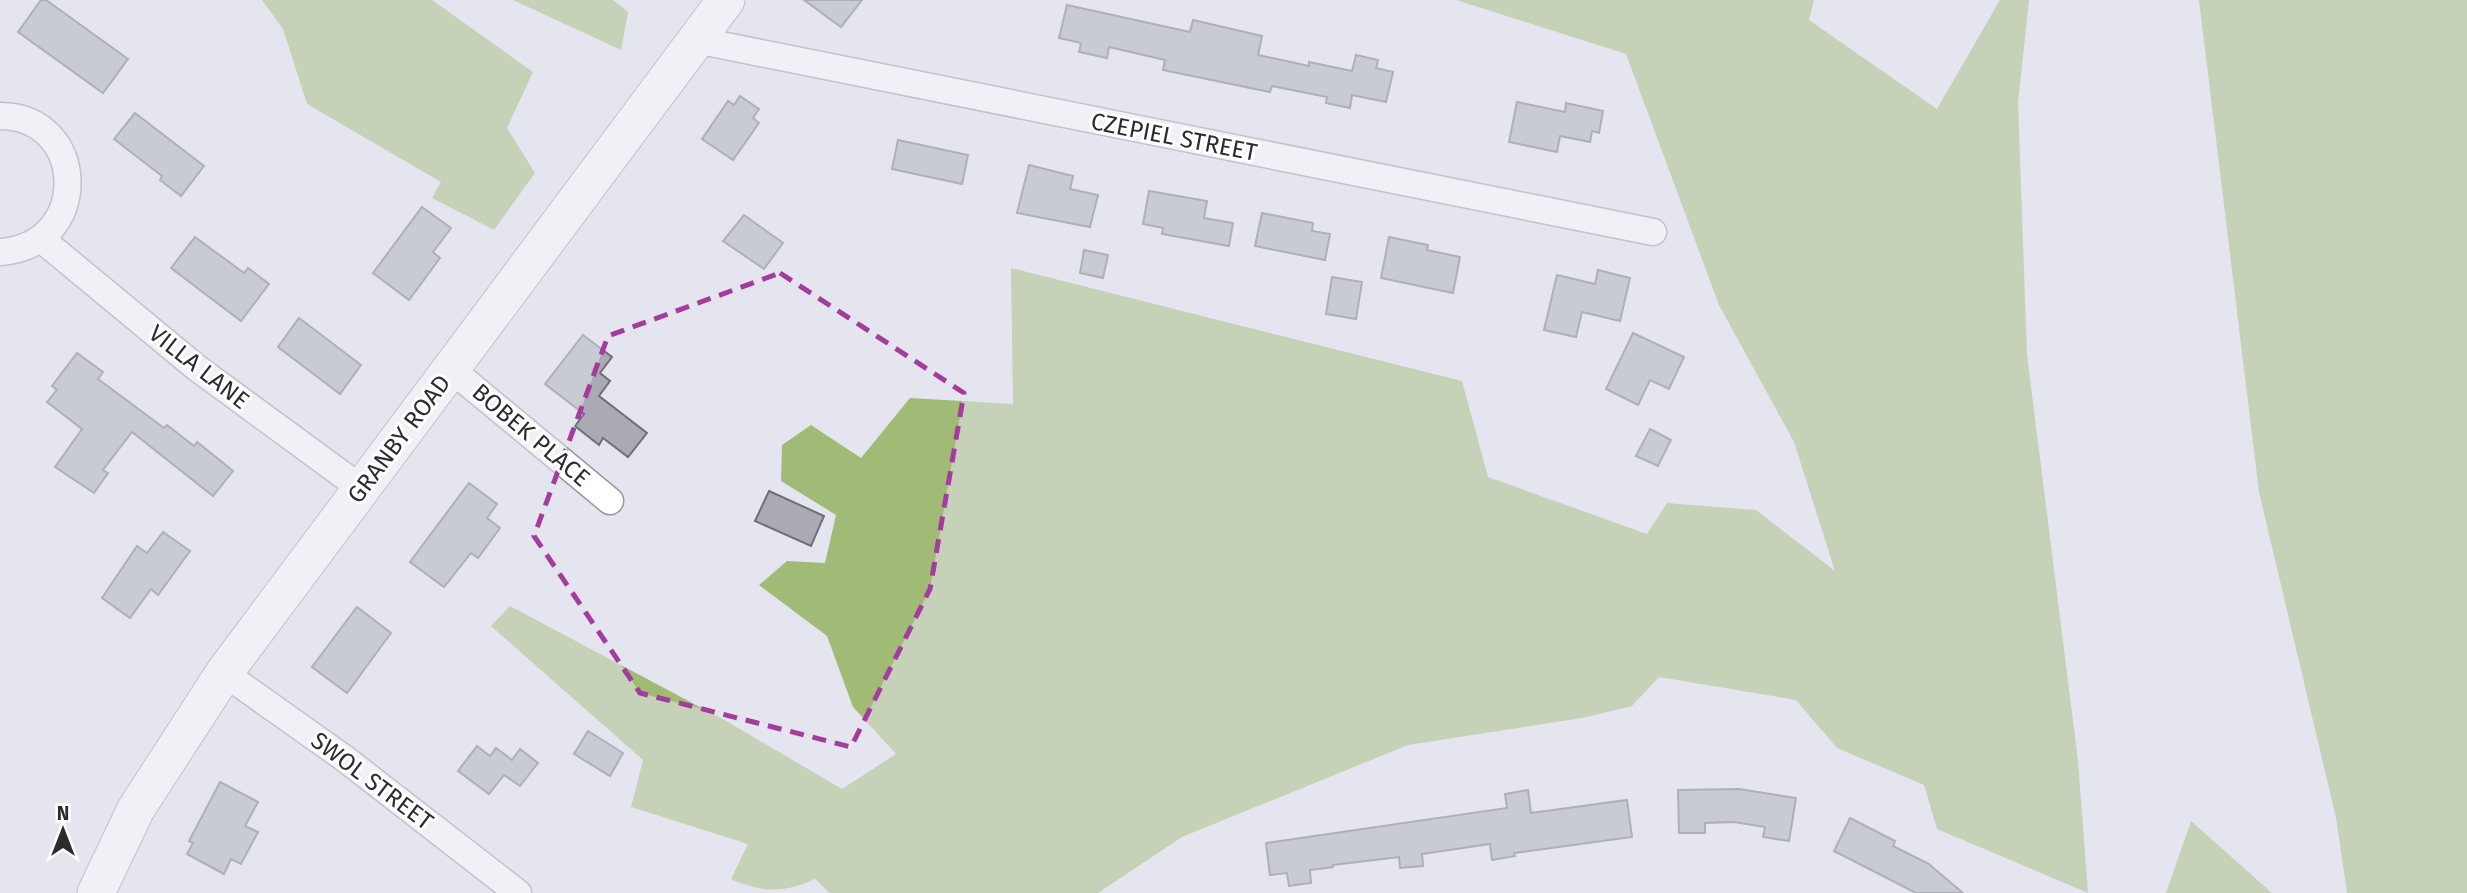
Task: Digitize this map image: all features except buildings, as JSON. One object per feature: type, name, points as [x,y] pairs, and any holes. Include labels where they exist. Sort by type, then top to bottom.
[{"type":"main road","name":"GRANBY ROAD","points":[[96,893],[136,809],[224,673],[726,0]]},
{"type":"street","name":"CZEPIEL STREET","points":[[696,40],[1653,232]]},
{"type":"street","points":[[0,116],[24,121],[39,128],[61,151],[69,183],[64,206],[53,228],[41,239],[20,248],[0,251]]},
{"type":"street","name":"VILLA LANE","points":[[41,239],[197,368],[362,489]]},
{"type":"street","name":"BOBEK PLACE","points":[[452,370],[610,501]]},
{"type":"street","name":"SWOL STREET","points":[[224,673],[344,758],[518,893]]},
{"type":"highlighted area","points":[[780,273],[964,393],[930,589],[851,747],[640,693],[534,536],[608,336]]},
{"type":"green space","points":[[262,0],[432,0],[533,72],[507,128],[535,173],[494,230],[432,198],[441,182],[307,104],[283,29]]},
{"type":"green space","points":[[513,0],[613,0],[628,12],[621,50]]},
{"type":"green space","points":[[1456,0],[1814,0],[1809,20],[1937,109],[2000,0],[2029,0],[2018,103],[2027,355],[2078,760],[2088,893],[1937,829],[1924,785],[1837,748],[1796,700],[1659,677],[1632,706],[1582,718],[1408,745],[1182,837],[1098,893],[830,893],[815,879],[794,887],[763,889],[731,879],[748,844],[631,807],[643,760],[491,626],[510,606],[728,722],[842,789],[896,754],[853,707],[827,636],[759,585],[787,561],[825,563],[836,515],[781,481],[782,445],[811,425],[861,458],[910,398],[1013,404],[1011,268],[1462,381],[1488,477],[1647,534],[1667,503],[1756,510],[1835,571],[1794,442],[1719,305],[1626,54]]},
{"type":"green space","points":[[2199,0],[2467,0],[2467,893],[2347,893],[2336,818],[2259,492]]},
{"type":"green space","points":[[2191,821],[2272,893],[2166,893]]}]
